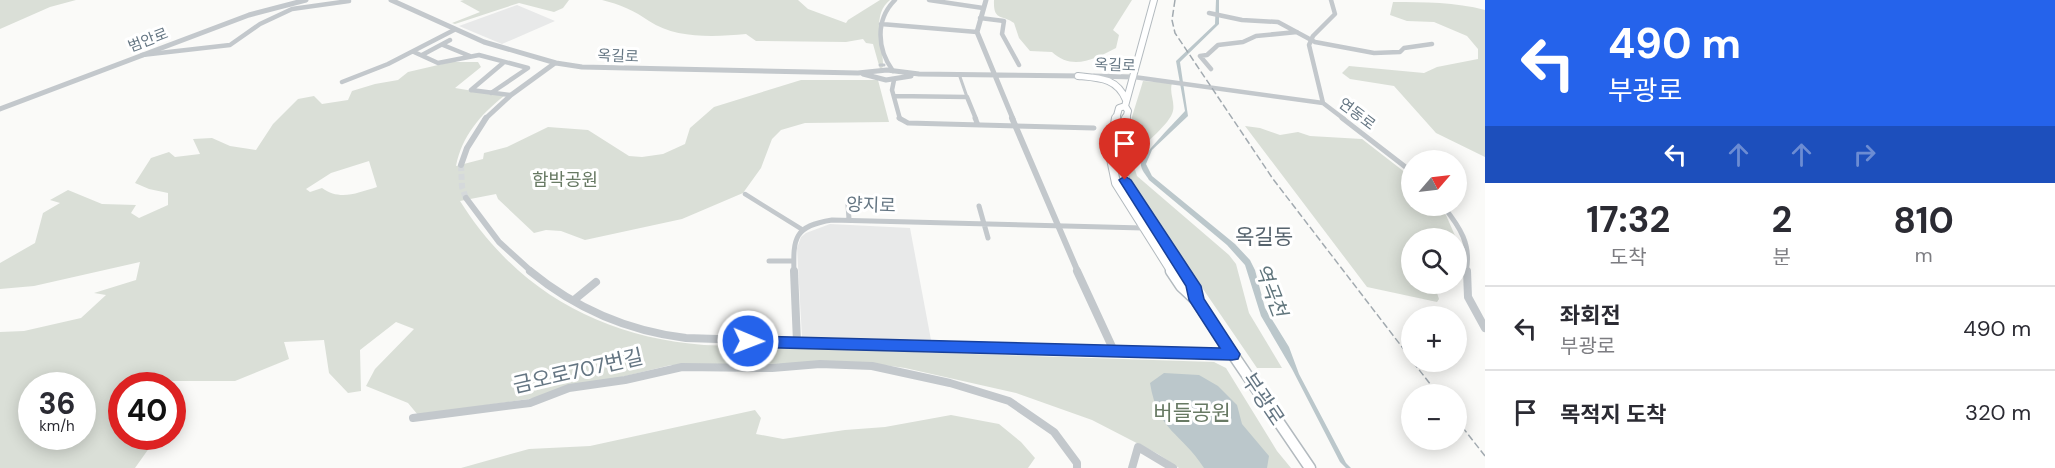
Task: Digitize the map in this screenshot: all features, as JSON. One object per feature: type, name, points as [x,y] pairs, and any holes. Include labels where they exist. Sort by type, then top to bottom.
[{"type":"main road","name":"부광로","points":[[1154,0],[1126,103],[1128,111],[1119,155],[1125,180],[1194,286],[1196,300]]},
{"type":"main road","points":[[1078,76],[1115,82],[1121,87],[1126,103]]},
{"type":"main road","name":"부광로","points":[[1126,103],[1119,108],[1110,139],[1109,158],[1116,183],[1181,286],[1196,300],[1310,468]]},
{"type":"street","name":"범안로","points":[[0,110],[249,15],[279,6],[293,6],[306,0]]},
{"type":"street","name":"옥길로","points":[[391,0],[505,51],[555,63],[613,69],[858,73],[881,79],[895,75],[919,74],[1134,76],[1323,103]]},
{"type":"street","points":[[895,0],[887,7],[879,24],[882,67],[876,74],[893,93],[967,97]]},
{"type":"street","points":[[929,0],[983,8]]},
{"type":"street","points":[[986,0],[977,32],[1056,225],[1114,351]]},
{"type":"street","points":[[1310,40],[1333,18],[1335,14],[1331,0]]},
{"type":"street","points":[[142,55],[150,56],[231,45],[260,24],[293,6],[349,1]]},
{"type":"street","points":[[1209,13],[1242,20],[1278,22],[1310,40],[1374,53],[1400,52],[1404,48],[1432,44]]},
{"type":"street","points":[[980,18],[1004,21],[1002,34],[1019,65]]},
{"type":"street","points":[[879,24],[977,32]]},
{"type":"street","points":[[342,82],[414,52],[454,30]]},
{"type":"street","points":[[1211,69],[1200,56],[1207,55],[1216,46],[1242,43],[1256,35],[1281,36],[1297,32]]},
{"type":"street","points":[[422,55],[450,40]]},
{"type":"street","name":"연동로","points":[[1310,40],[1309,50],[1323,103],[1401,163]]},
{"type":"street","points":[[443,45],[470,56]]},
{"type":"street","points":[[414,52],[438,63],[479,55],[528,68],[491,93]]},
{"type":"street","points":[[503,63],[471,90],[510,95]]},
{"type":"street","points":[[461,165],[467,147],[480,125],[510,95],[555,63]]},
{"type":"street","name":"옥길로","points":[[858,73],[882,67],[895,75]]},
{"type":"street","points":[[959,74],[978,125]]},
{"type":"street","points":[[895,75],[893,93],[899,120],[908,123],[1094,128]]},
{"type":"street","points":[[745,194],[803,230],[794,241],[792,261],[797,342]]},
{"type":"street","points":[[466,198],[490,233],[512,256],[574,300],[624,324],[656,334],[707,340],[1232,354]]},
{"type":"street","points":[[848,205],[849,219]]},
{"type":"street","points":[[979,206],[988,238]]},
{"type":"street","points":[[1451,216],[1466,242],[1469,252],[1466,282],[1468,301],[1485,328]]},
{"type":"street","name":"양지로","points":[[803,230],[824,221],[849,219],[1143,228]]},
{"type":"street","points":[[769,261],[792,261]]},
{"type":"street","points":[[574,300],[596,282]]},
{"type":"street","name":"금오로707번길","points":[[413,418],[530,403],[569,388],[625,380],[682,367],[772,368],[820,364],[872,366],[950,383],[1009,402],[1054,432],[1077,463],[1077,468]]},
{"type":"street","points":[[1132,468],[1138,447],[1173,468]]},
{"type":"shaded area","points":[[1216,0],[1219,0],[1219,24],[1180,62],[1188,116],[1152,150],[1146,164],[1152,176],[1235,244],[1250,260],[1265,308],[1289,347],[1299,374],[1346,463],[1351,468],[1346,468],[1340,462],[1292,369],[1261,316],[1245,265],[1227,245],[1149,180],[1141,167],[1147,153],[1185,111],[1176,61],[1215,24]]},
{"type":"shaded area","points":[[517,5],[555,21],[502,44],[459,26]]},
{"type":"shaded area","points":[[830,224],[910,228],[931,340],[802,337],[797,248],[801,237],[806,233]]},
{"type":"shaded area","points":[[1164,373],[1199,375],[1218,386],[1237,405],[1242,424],[1269,456],[1267,468],[1204,468],[1171,430],[1159,412],[1150,383]]},
{"type":"green space","points":[[0,0],[76,0],[50,7],[0,29]]},
{"type":"green space","points":[[569,0],[563,8],[554,12],[519,3],[455,24],[452,23],[480,12],[460,1]]},
{"type":"green space","points":[[602,0],[798,0],[808,9],[846,23],[880,0],[890,0],[884,7],[879,23],[883,67],[880,69],[873,44],[866,43],[863,39],[846,42],[756,41],[746,34],[709,36],[683,34],[660,27],[627,8]]},
{"type":"green space","points":[[994,0],[1132,0],[1113,30],[1119,35],[1116,48],[1092,59],[1076,62],[1067,61],[1052,52],[1030,51],[1019,38],[1014,23],[997,15]]},
{"type":"green space","points":[[1393,2],[1451,4],[1485,10],[1485,157],[1436,133],[1394,86],[1350,79],[1342,73],[1349,66],[1424,73],[1437,67],[1478,59],[1478,49],[1467,36],[1434,22],[1407,21],[1390,15]]},
{"type":"green space","points":[[451,62],[478,62],[481,67],[455,88],[504,96],[473,127],[463,145],[456,166],[483,159],[484,153],[507,147],[548,127],[588,130],[629,156],[663,154],[685,144],[690,128],[714,107],[801,80],[878,80],[889,122],[805,123],[781,130],[772,139],[761,168],[743,193],[682,219],[585,240],[561,231],[546,230],[534,233],[498,199],[496,194],[460,201],[482,232],[507,260],[534,284],[596,319],[630,332],[666,340],[704,345],[1214,362],[1226,368],[1277,451],[1291,468],[1179,468],[1158,454],[1092,420],[1016,393],[905,368],[869,363],[671,365],[535,398],[418,415],[408,403],[366,386],[375,369],[414,329],[396,322],[360,350],[361,391],[348,393],[329,373],[324,340],[284,342],[289,359],[235,381],[186,381],[186,372],[108,372],[108,450],[148,450],[135,468],[0,468],[0,332],[24,331],[81,318],[106,295],[94,293],[136,280],[140,262],[34,286],[0,289],[0,263],[35,243],[43,213],[60,203],[50,200],[68,190],[102,204],[136,205],[131,213],[139,218],[168,205],[168,193],[135,183],[151,158],[169,152],[175,157],[200,154],[193,139],[212,138],[230,146],[256,150],[273,124],[298,99],[314,96],[322,104],[348,100],[352,91],[398,80],[408,72]],"holes":[[[369,161],[377,187],[342,195],[322,188],[310,192],[306,189],[331,173]]]},
{"type":"green space","points":[[1143,81],[1172,83],[1173,111],[1167,122],[1136,153],[1132,160],[1137,176],[1229,255],[1236,264],[1249,313],[1282,368],[1257,368],[1132,185],[1126,159],[1126,146]]},
{"type":"green space","points":[[1245,126],[1280,135],[1298,132],[1310,136],[1362,139],[1401,169],[1401,216],[1446,216],[1452,228],[1401,228],[1401,294],[1437,294],[1439,299],[1437,302],[1367,287]]},
{"type":"green space","points":[[755,410],[761,418],[756,434],[783,439],[885,427],[951,415],[999,424],[1021,442],[1035,458],[1028,468],[461,468],[529,449],[590,446]]},
{"type":"tunnel","points":[[461,165],[462,187],[466,198]]},
{"type":"railway","points":[[1175,0],[1172,20],[1175,33],[1273,179],[1401,346]]},
{"type":"railway","points":[[1421,372],[1430,384]]},
{"type":"railway","points":[[1467,433],[1485,456]]},
{"type":"district","name":"옥길동","points":[[1264,237]]},
{"type":"route","points":[[748,341],[1232,354],[1196,300],[1194,286],[1137,202],[1125,180]]},
{"type":"park label","name":"함박공원","points":[[565,180]]},
{"type":"park label","name":"버들공원","points":[[1192,413]]},
{"type":"water label","name":"역곡천","points":[[1271,290]]}]
